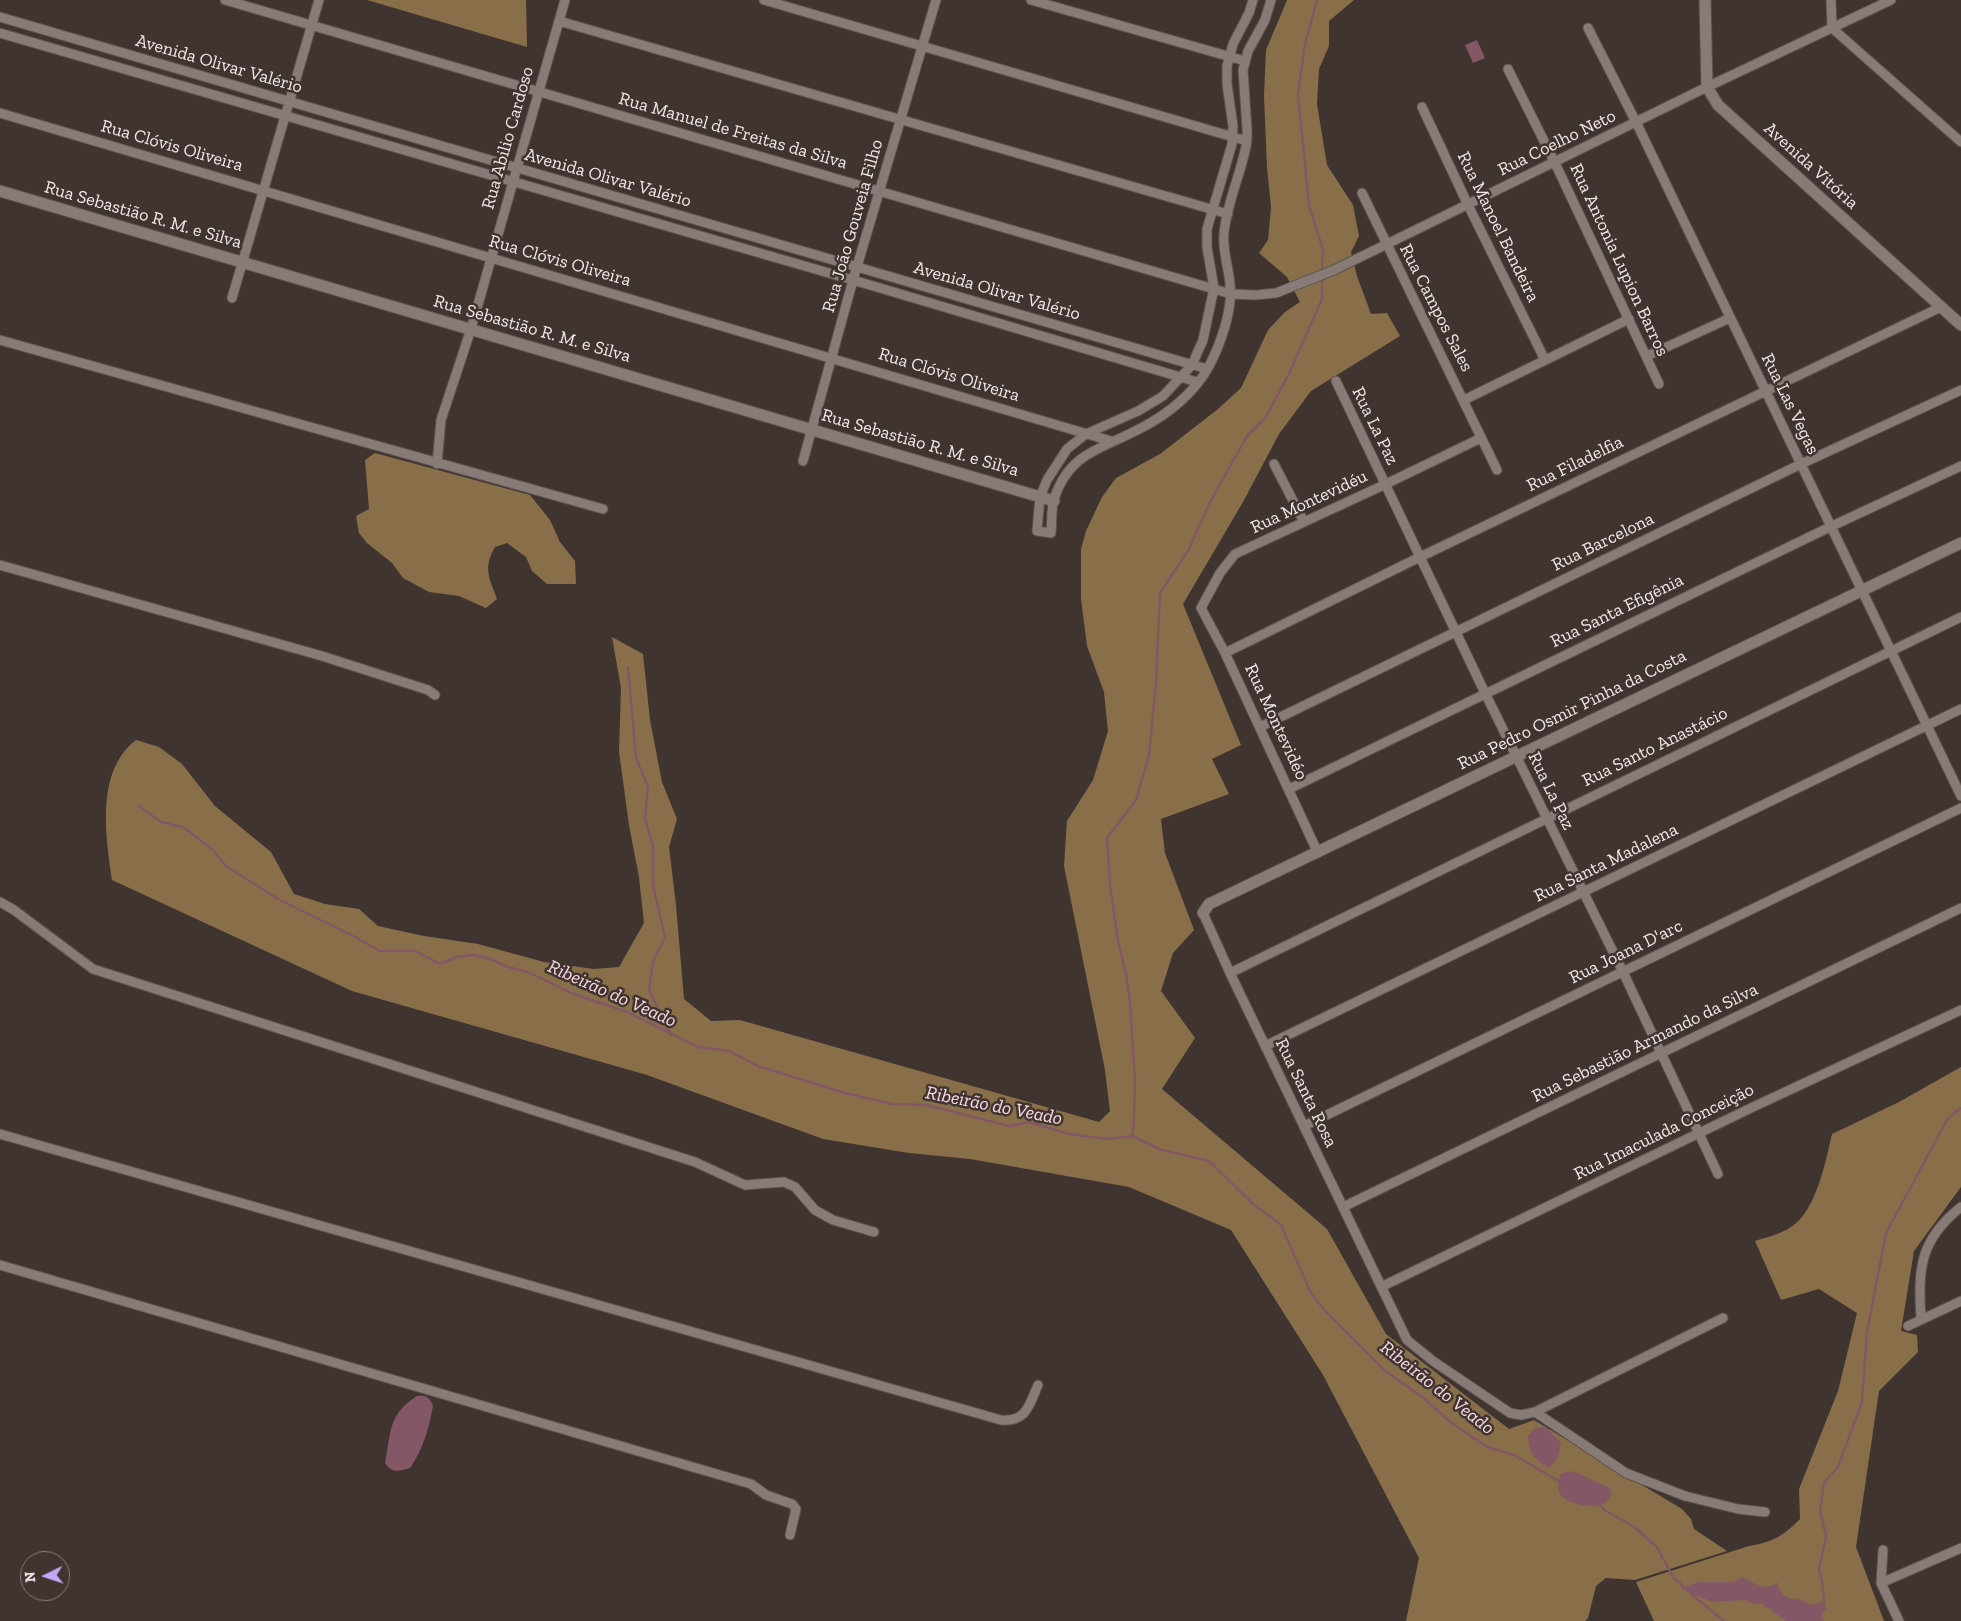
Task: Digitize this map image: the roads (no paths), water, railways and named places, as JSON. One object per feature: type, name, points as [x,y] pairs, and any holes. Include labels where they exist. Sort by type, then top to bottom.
[{"type":"street","name":"Rua Manuel de Freitas da Silva","points":[[225,0],[539,90],[1231,294]]},
{"type":"street","points":[[232,298],[319,0]]},
{"type":"street","name":"Rua Abilio Cardoso","points":[[437,464],[441,420],[471,329],[565,0]]},
{"type":"street","points":[[764,0],[1247,141]]},
{"type":"street","name":"Rua João Gouveia Filho","points":[[803,461],[853,280],[881,191],[936,0]]},
{"type":"street","points":[[1031,0],[1228,58],[1245,61]]},
{"type":"street","points":[[1253,0],[1228,58],[1226,75],[1233,137],[1231,152],[1208,222],[1206,238],[1214,288],[1203,340],[1192,365],[1182,378],[1163,396],[1086,434],[1067,449],[1047,480],[1040,497],[1037,531],[1051,533],[1054,501],[1064,479],[1074,464],[1111,441],[1142,428],[1182,400],[1207,369],[1218,347],[1231,294],[1224,238],[1228,214],[1247,141],[1242,82],[1245,61],[1248,51],[1265,20],[1271,0]]},
{"type":"street","points":[[1705,0],[1707,87]]},
{"type":"street","points":[[1831,0],[1832,28],[1961,142]]},
{"type":"street","name":"Rua Coelho Neto","points":[[1231,294],[1256,295],[1276,293],[1310,281],[1707,87],[1891,0]]},
{"type":"street","name":"Avenida Olivar Valério","points":[[0,17],[1207,369]]},
{"type":"street","points":[[559,21],[1228,214]]},
{"type":"street","name":"Rua Las Vegas","points":[[1588,28],[1636,122],[1961,796]]},
{"type":"street","points":[[0,33],[1198,382]]},
{"type":"street","name":"Rua Antonia Lupion Barros","points":[[1508,69],[1659,384]]},
{"type":"street","name":"Avenida Vitória","points":[[1707,87],[1718,105],[1728,116],[1961,325]]},
{"type":"street","name":"Rua Manoel Bandeira","points":[[1422,107],[1545,360]]},
{"type":"street","name":"Rua Clóvis Oliveira","points":[[0,113],[1111,441]]},
{"type":"street","name":"Rua Sebastião R. M. e Silva","points":[[0,191],[1054,501]]},
{"type":"street","name":"Rua Campos Sales","points":[[1362,193],[1464,400],[1496,470]]},
{"type":"street","name":"Rua Filadelfia","points":[[1225,653],[1420,557],[1941,307]]},
{"type":"street","points":[[1647,356],[1730,318]]},
{"type":"street","points":[[1464,400],[1629,319]]},
{"type":"street","points":[[0,340],[603,509]]},
{"type":"street","name":"Rua La Paz","points":[[1336,381],[1485,693],[1623,972],[1718,1174]]},
{"type":"street","name":"Rua Barcelona","points":[[1260,727],[1801,464],[1961,390]]},
{"type":"street","name":"Rua Montevidéu","points":[[1200,608],[1220,574],[1235,554],[1481,438]]},
{"type":"street","points":[[1274,464],[1304,522]]},
{"type":"street","name":"Rua Santa Efigênia","points":[[1289,789],[1832,526],[1961,466]]},
{"type":"street","name":"Rua Pedro Osmir Pinha da Costa","points":[[1203,913],[1209,904],[1961,543]]},
{"type":"street","points":[[0,565],[322,656],[428,690],[436,696]]},
{"type":"street","name":"Rua Montevidéo","points":[[1200,608],[1225,653],[1318,853]]},
{"type":"street","name":"Rua Santo Anastácio","points":[[1230,973],[1961,617]]},
{"type":"street","name":"Rua Santa Madalena","points":[[1265,1046],[1961,709]]},
{"type":"street","name":"Rua Joana D'arc","points":[[1304,1126],[1961,808]]},
{"type":"street","points":[[0,902],[14,910],[79,960],[104,973],[695,1162],[744,1185],[784,1182],[795,1187],[815,1210],[832,1220],[874,1232]]},
{"type":"street","name":"Rua Sebastião Armando da Silva","points":[[1344,1206],[1961,908]]},
{"type":"street","name":"Rua Santa Rosa","points":[[1203,913],[1265,1046],[1408,1340],[1433,1361],[1510,1413],[1521,1415],[1535,1412]]},
{"type":"street","name":"Rua Imaculada Conceição","points":[[1383,1286],[1961,1010]]},
{"type":"street","points":[[0,1134],[1001,1420],[1019,1418],[1026,1410],[1038,1385]]},
{"type":"street","points":[[1921,1319],[1919,1281],[1924,1255],[1935,1234],[1961,1206]]},
{"type":"street","points":[[0,1265],[750,1484],[766,1495],[792,1504],[796,1509],[790,1535]]},
{"type":"street","points":[[1908,1326],[1961,1301]]},
{"type":"street","points":[[1724,1318],[1535,1412],[1626,1473],[1685,1496],[1738,1509],[1765,1512]]},
{"type":"street","points":[[1881,1583],[1961,1548]]},
{"type":"street","points":[[1883,1550],[1881,1583],[1899,1621]]},
{"type":"waterway","points":[[1317,0],[1305,44],[1298,94],[1309,205],[1323,250],[1322,271]]},
{"type":"waterway","points":[[1132,1136],[1135,1081],[1130,1001],[1118,941],[1110,885],[1107,838],[1136,800],[1149,755],[1156,683],[1160,593],[1189,549],[1209,504],[1247,436],[1265,418],[1288,376],[1322,299],[1322,277]]},
{"type":"waterway","points":[[628,667],[636,758],[648,787],[645,818],[653,846],[653,885],[665,937],[653,962],[649,990],[671,1035]]},
{"type":"waterway","name":"Ribeirão do Veado","points":[[139,806],[161,822],[183,827],[212,849],[226,866],[278,899],[380,951],[415,951],[440,964],[457,957],[473,955],[490,959],[508,967],[528,972],[571,993],[627,1012],[698,1047],[729,1051],[758,1066],[845,1093],[892,1104],[926,1105],[1009,1126],[1029,1122],[1069,1134],[1108,1139],[1132,1136],[1162,1150],[1209,1161],[1252,1203],[1281,1225],[1311,1293],[1325,1311],[1385,1371],[1421,1396],[1453,1424],[1487,1447],[1514,1455],[1562,1483]]},
{"type":"waterway","points":[[1823,1607],[1822,1581],[1819,1570],[1826,1536],[1820,1511],[1824,1483],[1838,1467],[1862,1402],[1867,1332],[1886,1233],[1948,1118],[1961,1108]]},
{"type":"waterway","name":"Ribeirão do Veado","points":[[1599,1503],[1604,1510],[1633,1526],[1657,1547],[1673,1577],[1686,1589]]},
{"type":"waterway","name":"Ribeirão do Veado","points":[[1690,1593],[1724,1621]]}]
